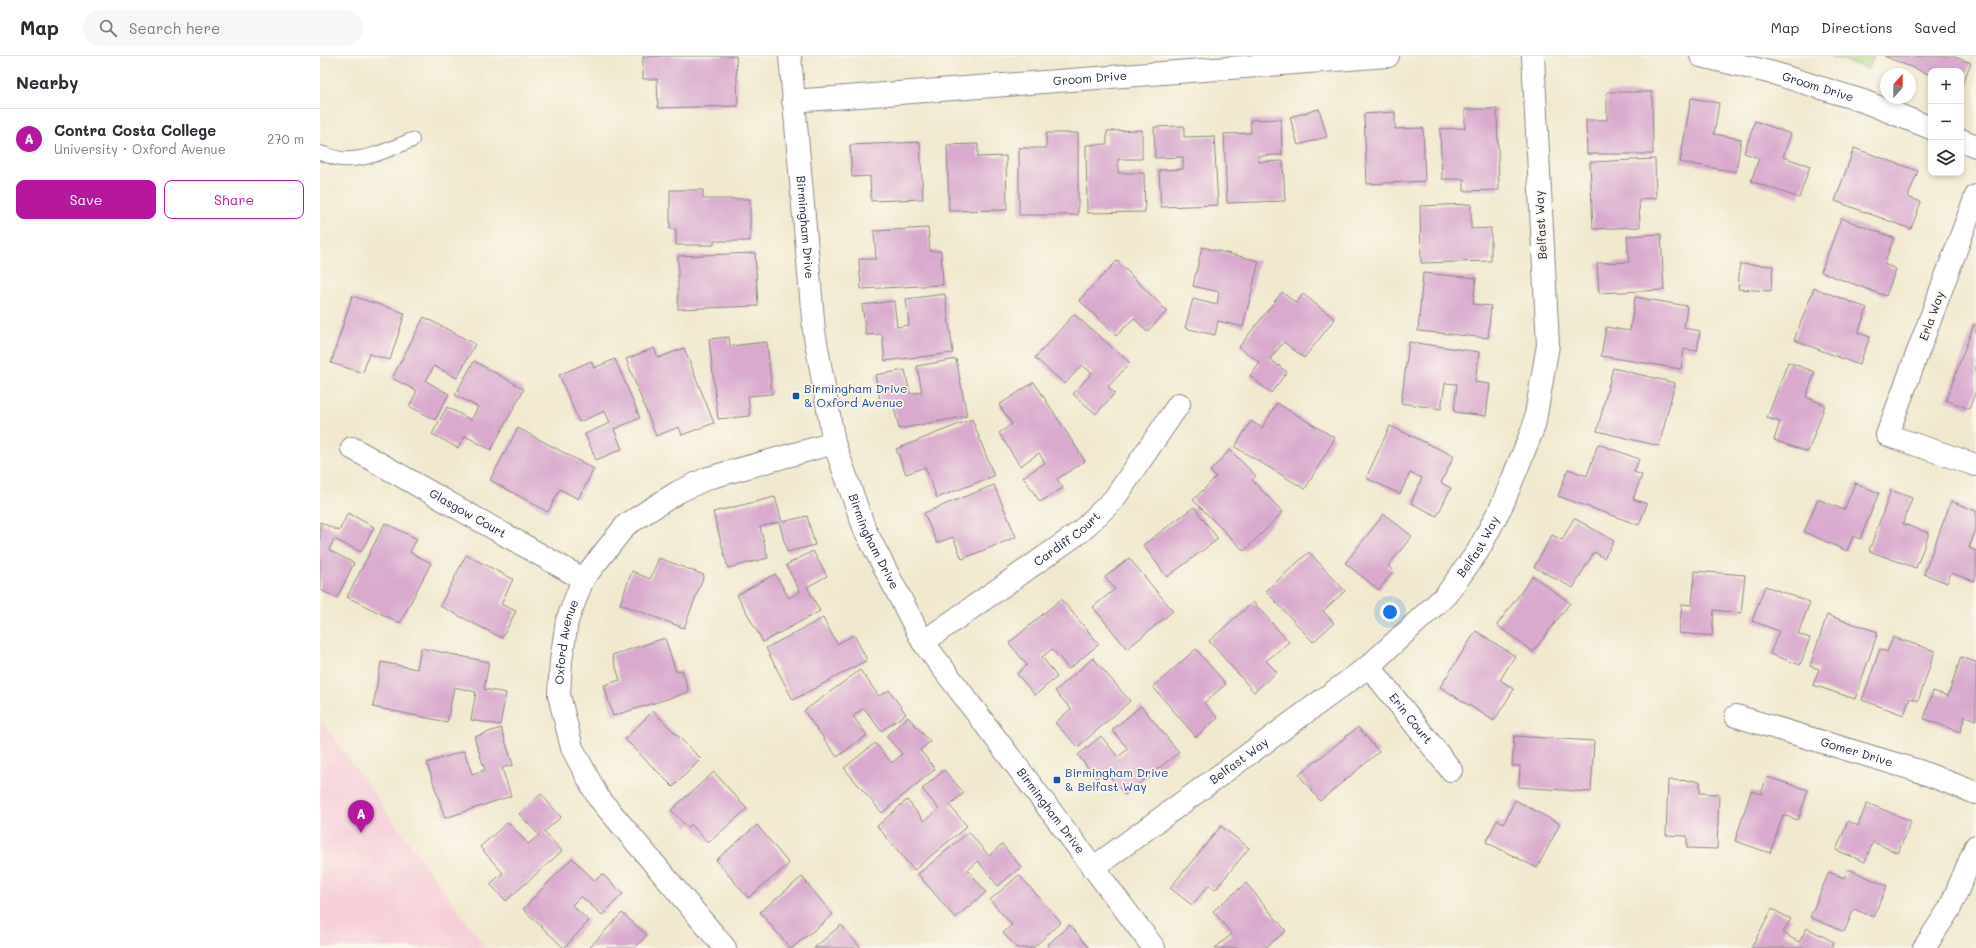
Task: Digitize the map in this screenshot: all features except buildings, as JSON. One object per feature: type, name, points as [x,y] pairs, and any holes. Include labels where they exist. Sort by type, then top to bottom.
[{"type":"street","name":"Birmingham Drive","points":[[790,56],[814,332],[834,443],[865,530],[923,642],[1154,948]]},
{"type":"street","name":"Groom Drive","points":[[793,101],[1388,56]]},
{"type":"street","name":"Belfast Way","points":[[1093,868],[1369,666],[1446,595],[1478,551],[1503,503],[1534,426],[1548,345],[1533,56]]},
{"type":"street","name":"Groom Drive","points":[[1701,56],[1736,60],[1863,101],[1928,127]]},
{"type":"street","points":[[1964,141],[1976,146]]},
{"type":"street","name":"Erla Way","points":[[1976,196],[1887,435],[1976,465]]},
{"type":"street","name":"Cardiff Court","points":[[923,642],[1080,532],[1114,499],[1179,404]]},
{"type":"street","name":"Oxford Avenue","points":[[725,948],[598,797],[572,748],[560,695],[560,661],[567,621],[583,578],[626,524],[678,492],[708,478],[834,443]]},
{"type":"street","name":"Glasgow Court","points":[[352,448],[583,578]]},
{"type":"street","name":"Erin Court","points":[[1369,666],[1451,770]]},
{"type":"street","name":"Gomer Drive","points":[[1736,716],[1919,771],[1976,793]]},
{"type":"street","points":[[1924,948],[1950,908],[1976,846]]},
{"type":"lane","points":[[320,153],[341,159],[362,158],[387,151],[412,140]]},
{"type":"shaded area","points":[[320,719],[485,948],[320,948]]},
{"type":"green space","points":[[1831,56],[1874,56],[1869,69]]},
{"type":"place","name":"Birmingham Drive & Oxford Avenue","points":[[796,396]]},
{"type":"place","name":"Birmingham Drive & Belfast Way","points":[[1057,780]]},
{"type":"place","name":"Contra Costa College","points":[[361,833]]}]
